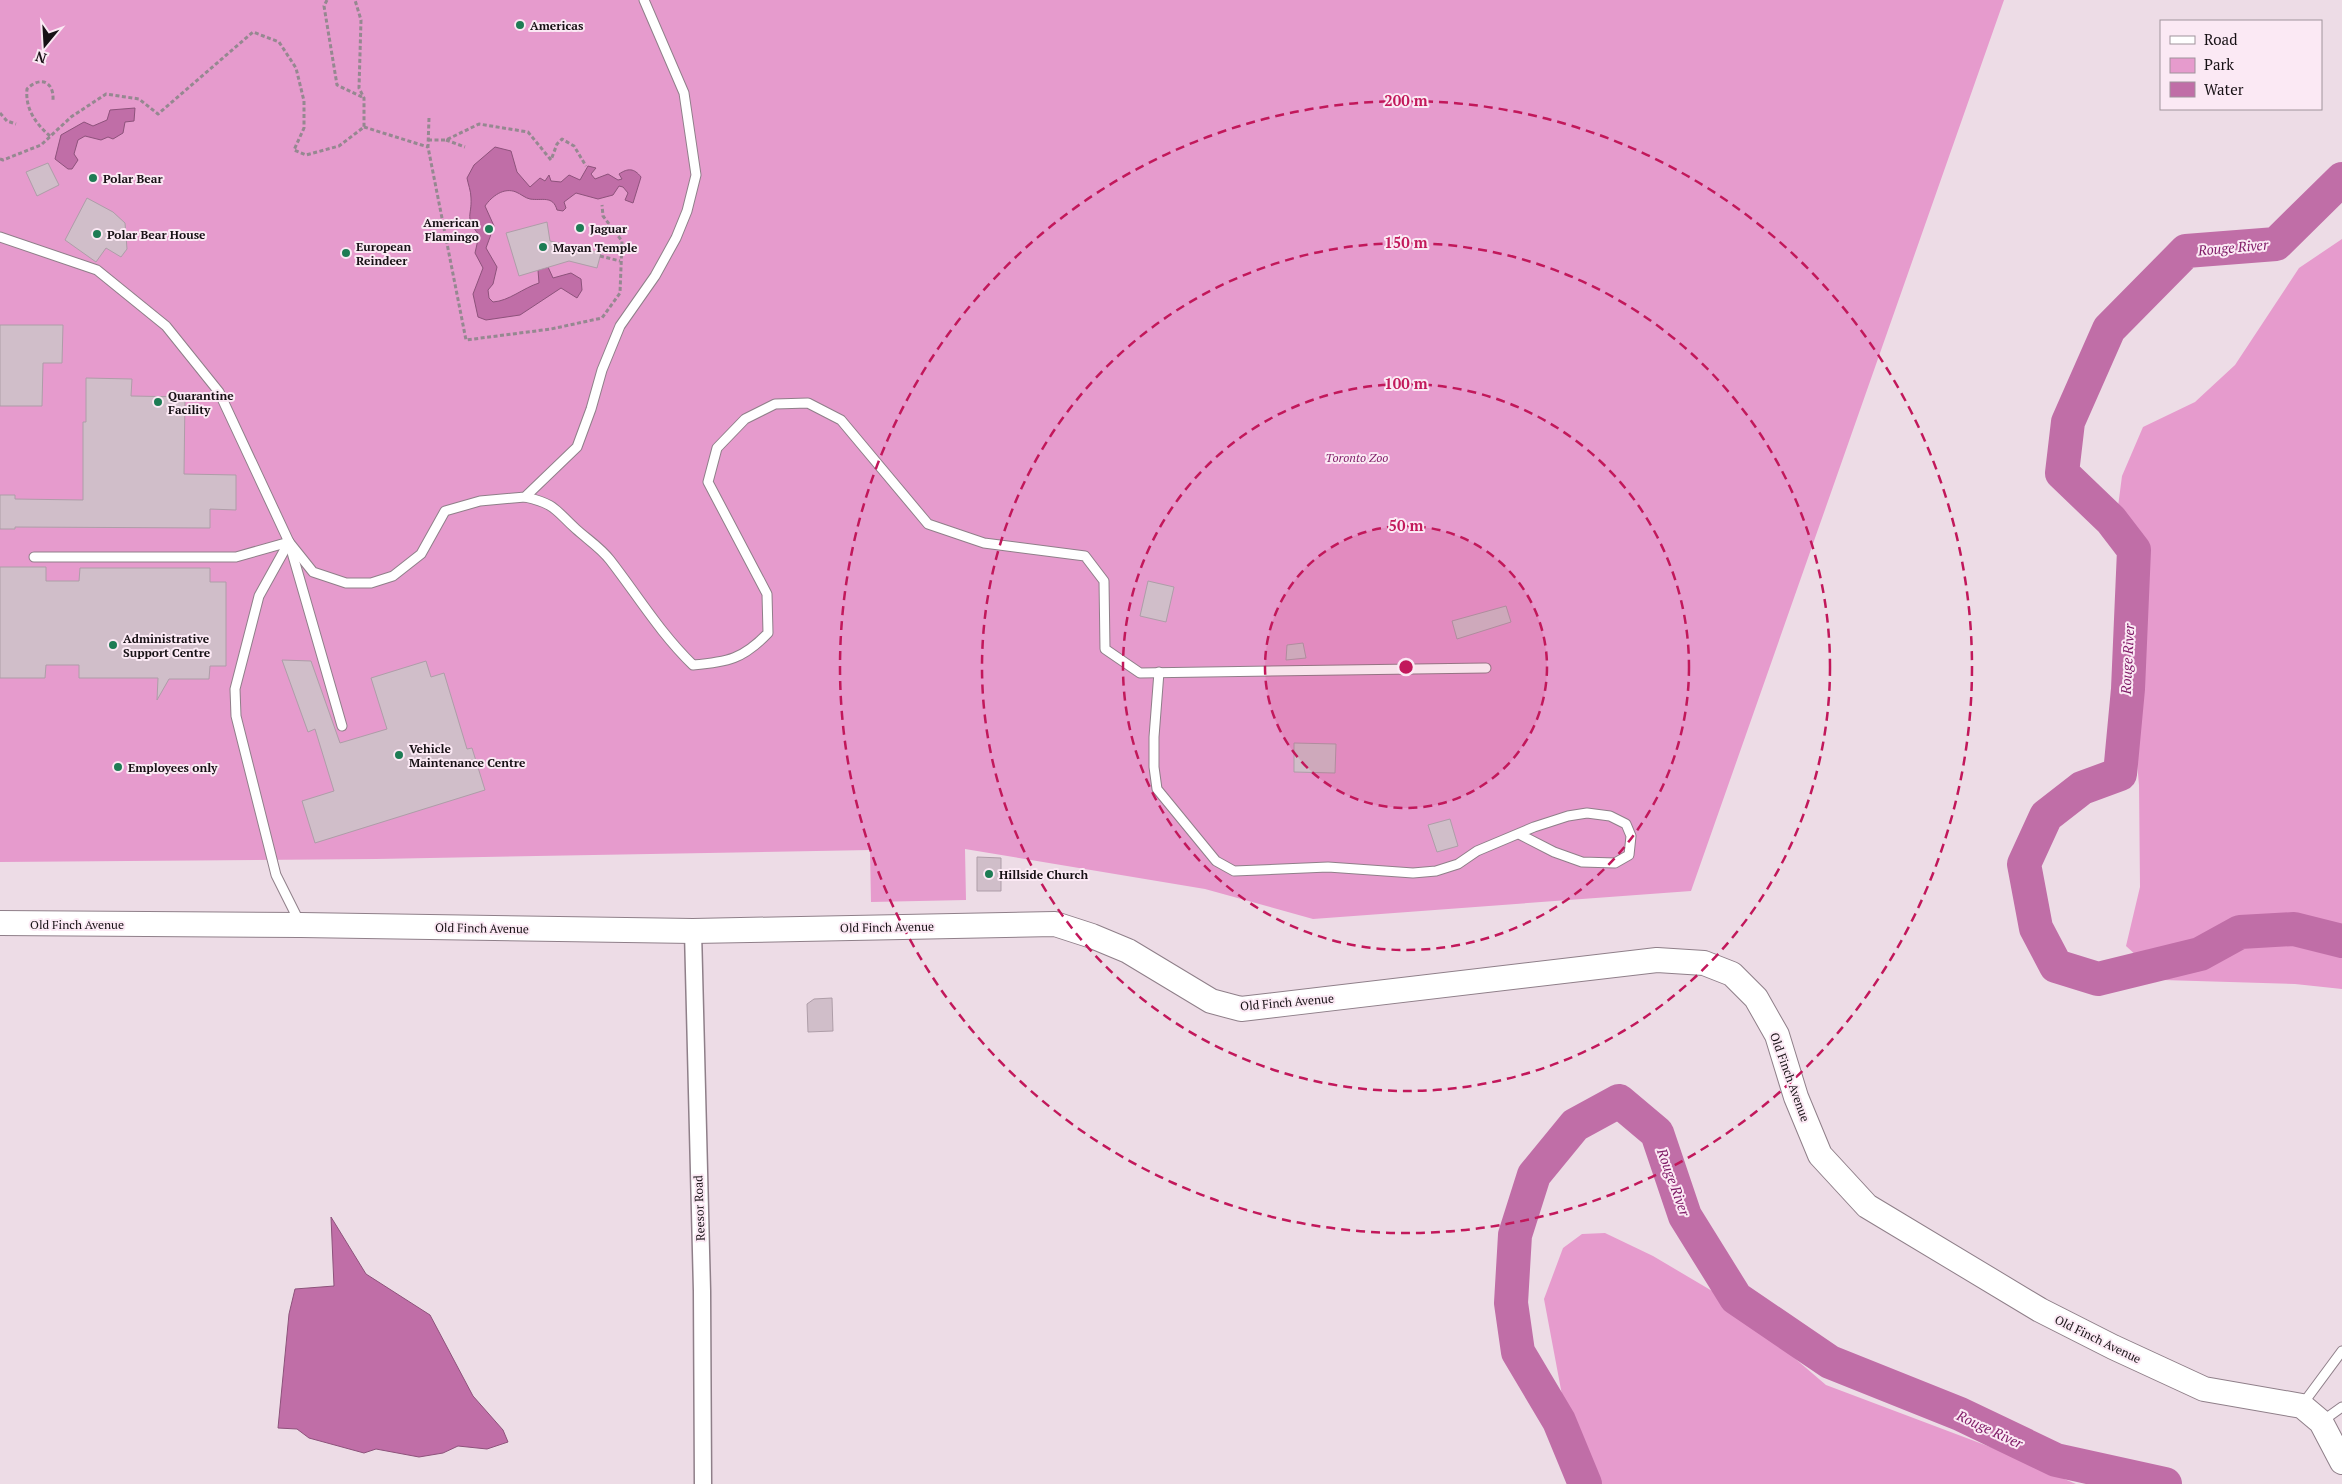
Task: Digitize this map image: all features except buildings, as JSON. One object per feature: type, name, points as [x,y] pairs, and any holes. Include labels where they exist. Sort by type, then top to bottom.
[{"type":"street","name":"Old Finch Avenue","points":[[0,923],[693,931],[1055,924],[1092,936],[1128,951],[1211,1001],[1241,1008],[1657,960],[1704,962],[1732,974],[1756,998],[1777,1035],[1796,1097],[1820,1156],[1867,1206],[2040,1310],[2187,1382],[2204,1389],[2302,1406]]},
{"type":"street","name":"Reesor Road","points":[[693,931],[702,1291],[703,1484]]},
{"type":"street","points":[[2302,1406],[2321,1422],[2342,1462]]},
{"type":"lane","points":[[525,497],[577,447],[592,409],[602,370],[620,326],[655,276],[676,238],[687,211],[696,175],[684,93],[644,0]]},
{"type":"lane","points":[[0,237],[97,270],[166,326],[219,392],[289,542],[342,726]]},
{"type":"lane","points":[[289,542],[312,572],[346,583],[371,583],[393,576],[421,554],[445,511],[480,501],[525,497],[541,500],[558,510],[608,558],[674,647],[693,665],[722,663],[752,650],[768,633],[767,594],[708,482],[717,448],[745,420],[775,404],[808,403],[841,420],[928,524],[984,543],[1085,556],[1104,581],[1105,649],[1140,673],[1486,668]]},
{"type":"lane","points":[[34,557],[236,557],[289,542]]},
{"type":"lane","points":[[289,542],[259,596],[235,689],[236,716],[276,875],[301,925]]},
{"type":"lane","points":[[1158,672],[1154,737],[1154,767],[1157,790],[1216,861],[1234,871],[1328,867],[1421,872],[1458,864],[1477,851],[1519,834],[1568,816],[1587,813],[1610,816],[1626,824],[1631,836],[1629,855],[1615,863],[1582,862],[1554,852],[1519,834]]},
{"type":"lane","points":[[2302,1406],[2342,1351]]},
{"type":"lane","points":[[2321,1422],[2342,1408]]},
{"type":"path","points":[[327,0],[324,6],[337,85],[364,98]]},
{"type":"path","points":[[355,0],[361,20],[359,88],[364,98],[364,127]]},
{"type":"path","points":[[0,159],[3,160],[41,145],[71,117],[106,94],[139,99],[158,114],[253,32],[280,42],[296,68],[304,101],[304,128],[294,150],[306,155],[339,146],[364,127]]},
{"type":"path","points":[[50,136],[31,114],[26,97],[27,89],[33,83],[42,81],[49,84],[53,91],[53,100]]},
{"type":"path","points":[[0,113],[7,121],[16,124]]},
{"type":"path","points":[[429,118],[428,147],[466,340],[551,329],[602,318],[620,292],[622,241],[604,216],[602,205]]},
{"type":"path","points":[[446,140],[479,124],[528,132],[551,160],[557,144],[562,139],[574,146],[586,166]]},
{"type":"path","points":[[364,127],[428,147]]},
{"type":"path","points":[[428,140],[446,140],[465,147]]},
{"type":"path","points":[[600,256],[620,261]]},
{"type":"green space","name":"Toronto Zoo","points":[[0,0],[2004,0],[1691,891],[1313,919],[1205,889],[965,849],[966,900],[871,902],[870,850],[376,859],[0,862]]},
{"type":"green space","points":[[2342,239],[2342,989],[2295,984],[2163,980],[2126,946],[2140,887],[2139,785],[2116,522],[2122,476],[2143,427],[2195,402],[2235,365],[2299,268]]},
{"type":"green space","points":[[1605,1233],[1653,1256],[1724,1298],[1826,1385],[1993,1448],[2076,1484],[1596,1484],[1562,1395],[1544,1299],[1563,1248],[1582,1234]]},
{"type":"water","points":[[135,108],[134,121],[125,122],[123,133],[113,139],[108,137],[101,140],[85,136],[78,140],[74,154],[78,160],[72,169],[68,169],[55,159],[61,135],[84,122],[93,126],[107,120],[110,110]]},
{"type":"water","points":[[495,147],[511,151],[517,172],[530,187],[540,178],[545,181],[549,175],[551,181],[561,182],[569,175],[580,180],[588,166],[596,168],[591,174],[595,179],[608,174],[618,180],[622,179],[619,174],[628,170],[636,172],[641,177],[633,203],[625,200],[628,193],[623,187],[619,186],[613,195],[598,199],[576,193],[564,202],[566,208],[563,211],[557,210],[550,200],[530,199],[512,191],[499,193],[491,199],[485,206],[494,226],[486,248],[497,267],[493,284],[488,290],[489,298],[493,302],[510,297],[539,283],[538,270],[548,267],[553,278],[571,273],[581,279],[582,290],[577,298],[561,288],[520,315],[486,320],[478,317],[473,294],[483,268],[475,253],[479,235],[470,220],[471,195],[467,178],[474,165]]},
{"type":"water","points":[[331,1217],[366,1274],[430,1315],[473,1396],[503,1430],[508,1442],[487,1449],[458,1446],[443,1453],[419,1457],[376,1449],[364,1453],[309,1438],[297,1429],[278,1428],[289,1314],[295,1289],[334,1286]]},
{"type":"waterway","name":"Rouge River","points":[[2342,179],[2276,244],[2186,251],[2109,329],[2068,422],[2062,473],[2111,520],[2134,550],[2128,689],[2120,774],[2082,788],[2046,816],[2024,864],[2036,928],[2056,966],[2098,979],[2200,954],[2240,932],[2294,929],[2342,941]]},
{"type":"waterway","name":"Rouge River","points":[[1585,1484],[1559,1421],[1518,1352],[1511,1303],[1515,1235],[1534,1175],[1575,1125],[1619,1101],[1657,1133],[1685,1216],[1736,1298],[1830,1362],[1960,1414],[2056,1460],[2165,1484]]},
{"type":"place","name":"Americas","points":[[520,25]]},
{"type":"place","name":"Polar Bear","points":[[93,178]]},
{"type":"place","name":"Jaguar","points":[[580,228]]},
{"type":"place","name":"American Flamingo","points":[[489,229]]},
{"type":"place","name":"Polar Bear House","points":[[97,234]]},
{"type":"place","name":"Mayan Temple","points":[[543,247]]},
{"type":"place","name":"European Reindeer","points":[[346,253]]},
{"type":"place","name":"Quarantine Facility","points":[[158,402]]},
{"type":"place","name":"Administrative Support Centre","points":[[113,645]]},
{"type":"place","name":"Vehicle Maintenance Centre","points":[[399,755]]},
{"type":"place","name":"Employees only","points":[[118,767]]},
{"type":"place","name":"Hillside Church","points":[[989,874]]}]
